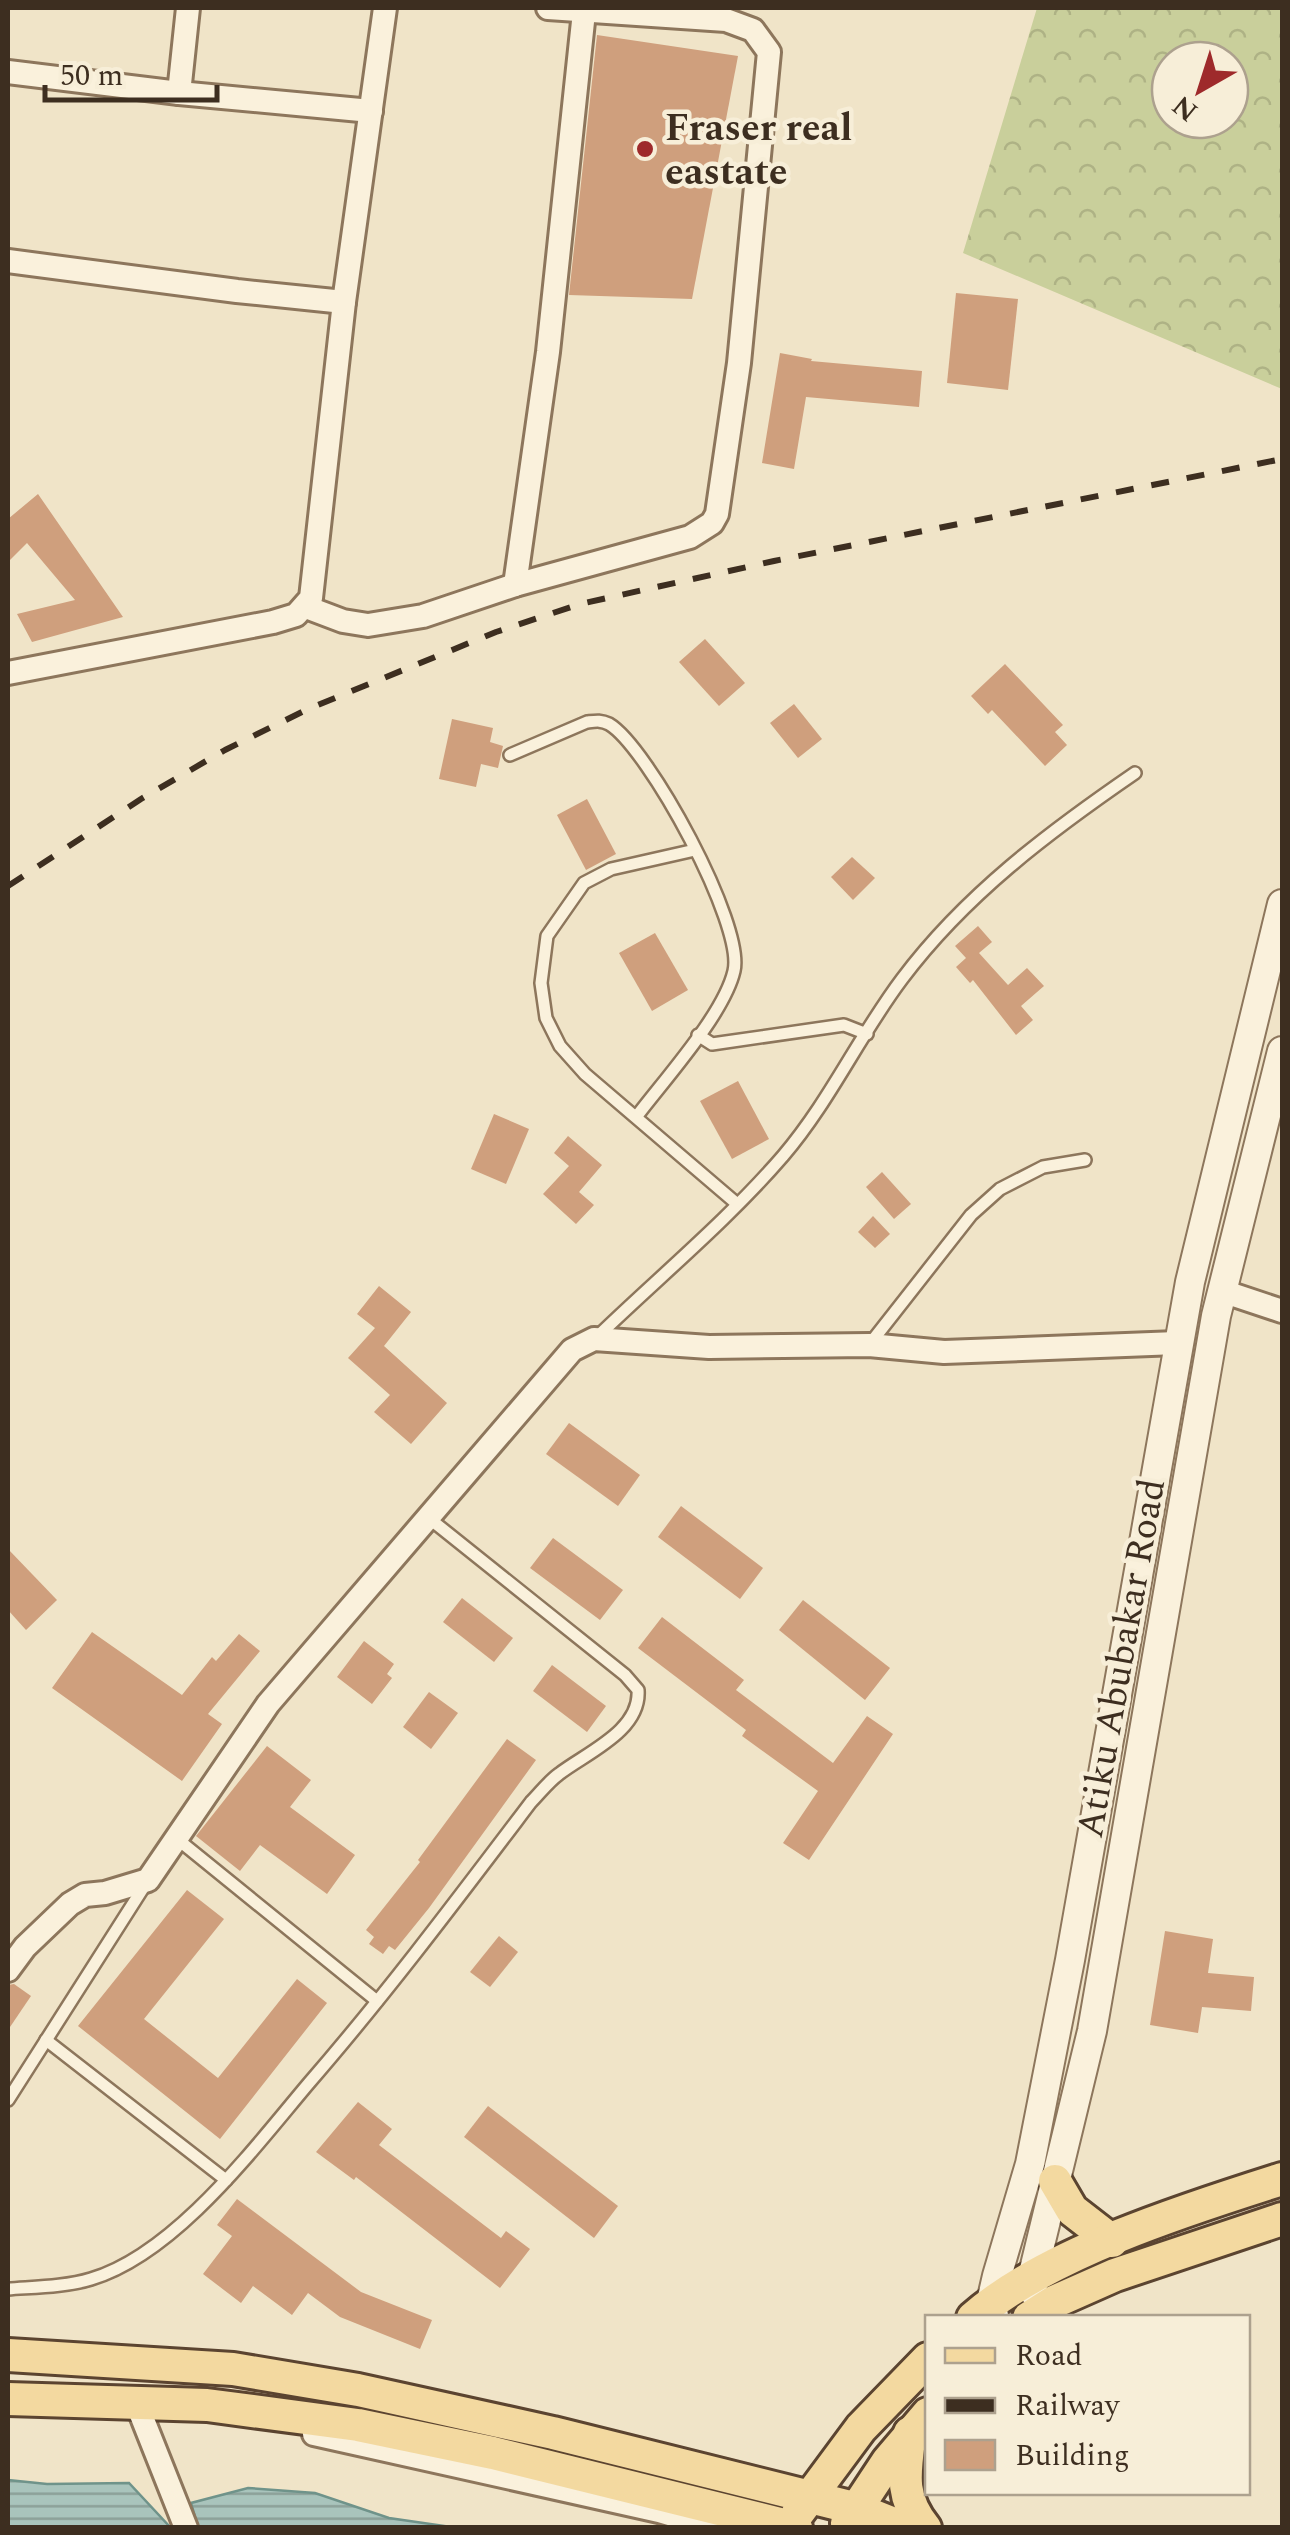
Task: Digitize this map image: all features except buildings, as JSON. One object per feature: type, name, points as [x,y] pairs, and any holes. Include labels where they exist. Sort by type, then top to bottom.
[{"type":"main road","points":[[986,2312],[1032,2278],[1112,2241],[1282,2179]]},
{"type":"main road","points":[[1055,2181],[1072,2210],[1112,2241]]},
{"type":"main road","points":[[1032,2315],[1116,2275],[1282,2220]]},
{"type":"main road","points":[[8,2355],[232,2368],[358,2390],[553,2433],[809,2497],[849,2518],[904,2528]]},
{"type":"main road","points":[[8,2399],[170,2402],[358,2425],[494,2453],[793,2526],[809,2497],[861,2428],[925,2362]]},
{"type":"main road","points":[[849,2518],[919,2424]]},
{"type":"main road","points":[[919,2424],[906,2494],[912,2512],[925,2528]]},
{"type":"street","points":[[178,93],[188,8]]},
{"type":"street","points":[[8,673],[273,622],[296,615],[306,607],[311,598],[344,302],[385,8]]},
{"type":"street","points":[[306,607],[343,621],[368,624],[423,616],[516,585],[690,536],[712,523],[717,514],[738,363],[769,52],[764,40],[753,30],[726,20],[548,8]]},
{"type":"street","points":[[516,585],[548,352],[584,12]]},
{"type":"street","points":[[8,72],[371,111]]},
{"type":"street","points":[[8,261],[237,292],[344,302]]},
{"type":"street","points":[[986,2312],[1030,2164],[1118,1698],[1177,1343],[1282,904]]},
{"type":"street","name":"Atiku Abubakar Road","points":[[1032,2315],[1032,2278],[1092,2031],[1222,1291],[1282,1051]]},
{"type":"street","points":[[1222,1291],[1282,1311]]},
{"type":"street","points":[[8,1970],[25,1947],[70,1904],[85,1895],[148,1880],[268,1704],[572,1350],[594,1340],[709,1347],[869,1345],[944,1352],[1177,1343]]},
{"type":"street","points":[[136,2402],[162,2459],[186,2528]]},
{"type":"street","points":[[170,2402],[202,2414],[336,2438],[717,2528]]},
{"type":"lane","points":[[510,755],[587,722],[600,720],[611,725],[638,754],[719,898],[735,952],[734,971],[724,995],[698,1035],[637,1116]]},
{"type":"lane","points":[[594,1340],[782,1158],[823,1104],[900,981],[944,927],[1060,825],[1135,773]]},
{"type":"lane","points":[[695,850],[611,869],[584,883],[547,936],[541,982],[546,1018],[560,1046],[585,1074],[736,1204]]},
{"type":"lane","points":[[698,1035],[712,1044],[844,1024],[867,1034]]},
{"type":"lane","points":[[869,1345],[971,1215],[1000,1190],[1043,1168],[1084,1160]]},
{"type":"lane","points":[[8,2289],[92,2279],[144,2252],[226,2180],[262,2143],[531,1802],[557,1775],[605,1743],[628,1720],[638,1702],[638,1690],[626,1675],[430,1518]]},
{"type":"lane","points":[[176,1838],[377,2000]]},
{"type":"lane","points":[[8,2100],[148,1880]]},
{"type":"lane","points":[[46,2040],[226,2180]]},
{"type":"green space","points":[[1037,8],[1282,8],[1282,389],[963,253]]},
{"type":"water","points":[[8,2480],[47,2484],[129,2483],[170,2527],[8,2527]]},
{"type":"water","points":[[248,2488],[315,2493],[389,2518],[451,2527],[198,2527],[191,2503]]},
{"type":"railway","points":[[8,886],[141,799],[225,750],[308,709],[496,632],[580,604],[774,561],[1282,459]]},
{"type":"place","name":"Fraser real eastate","points":[[645,149]]}]
